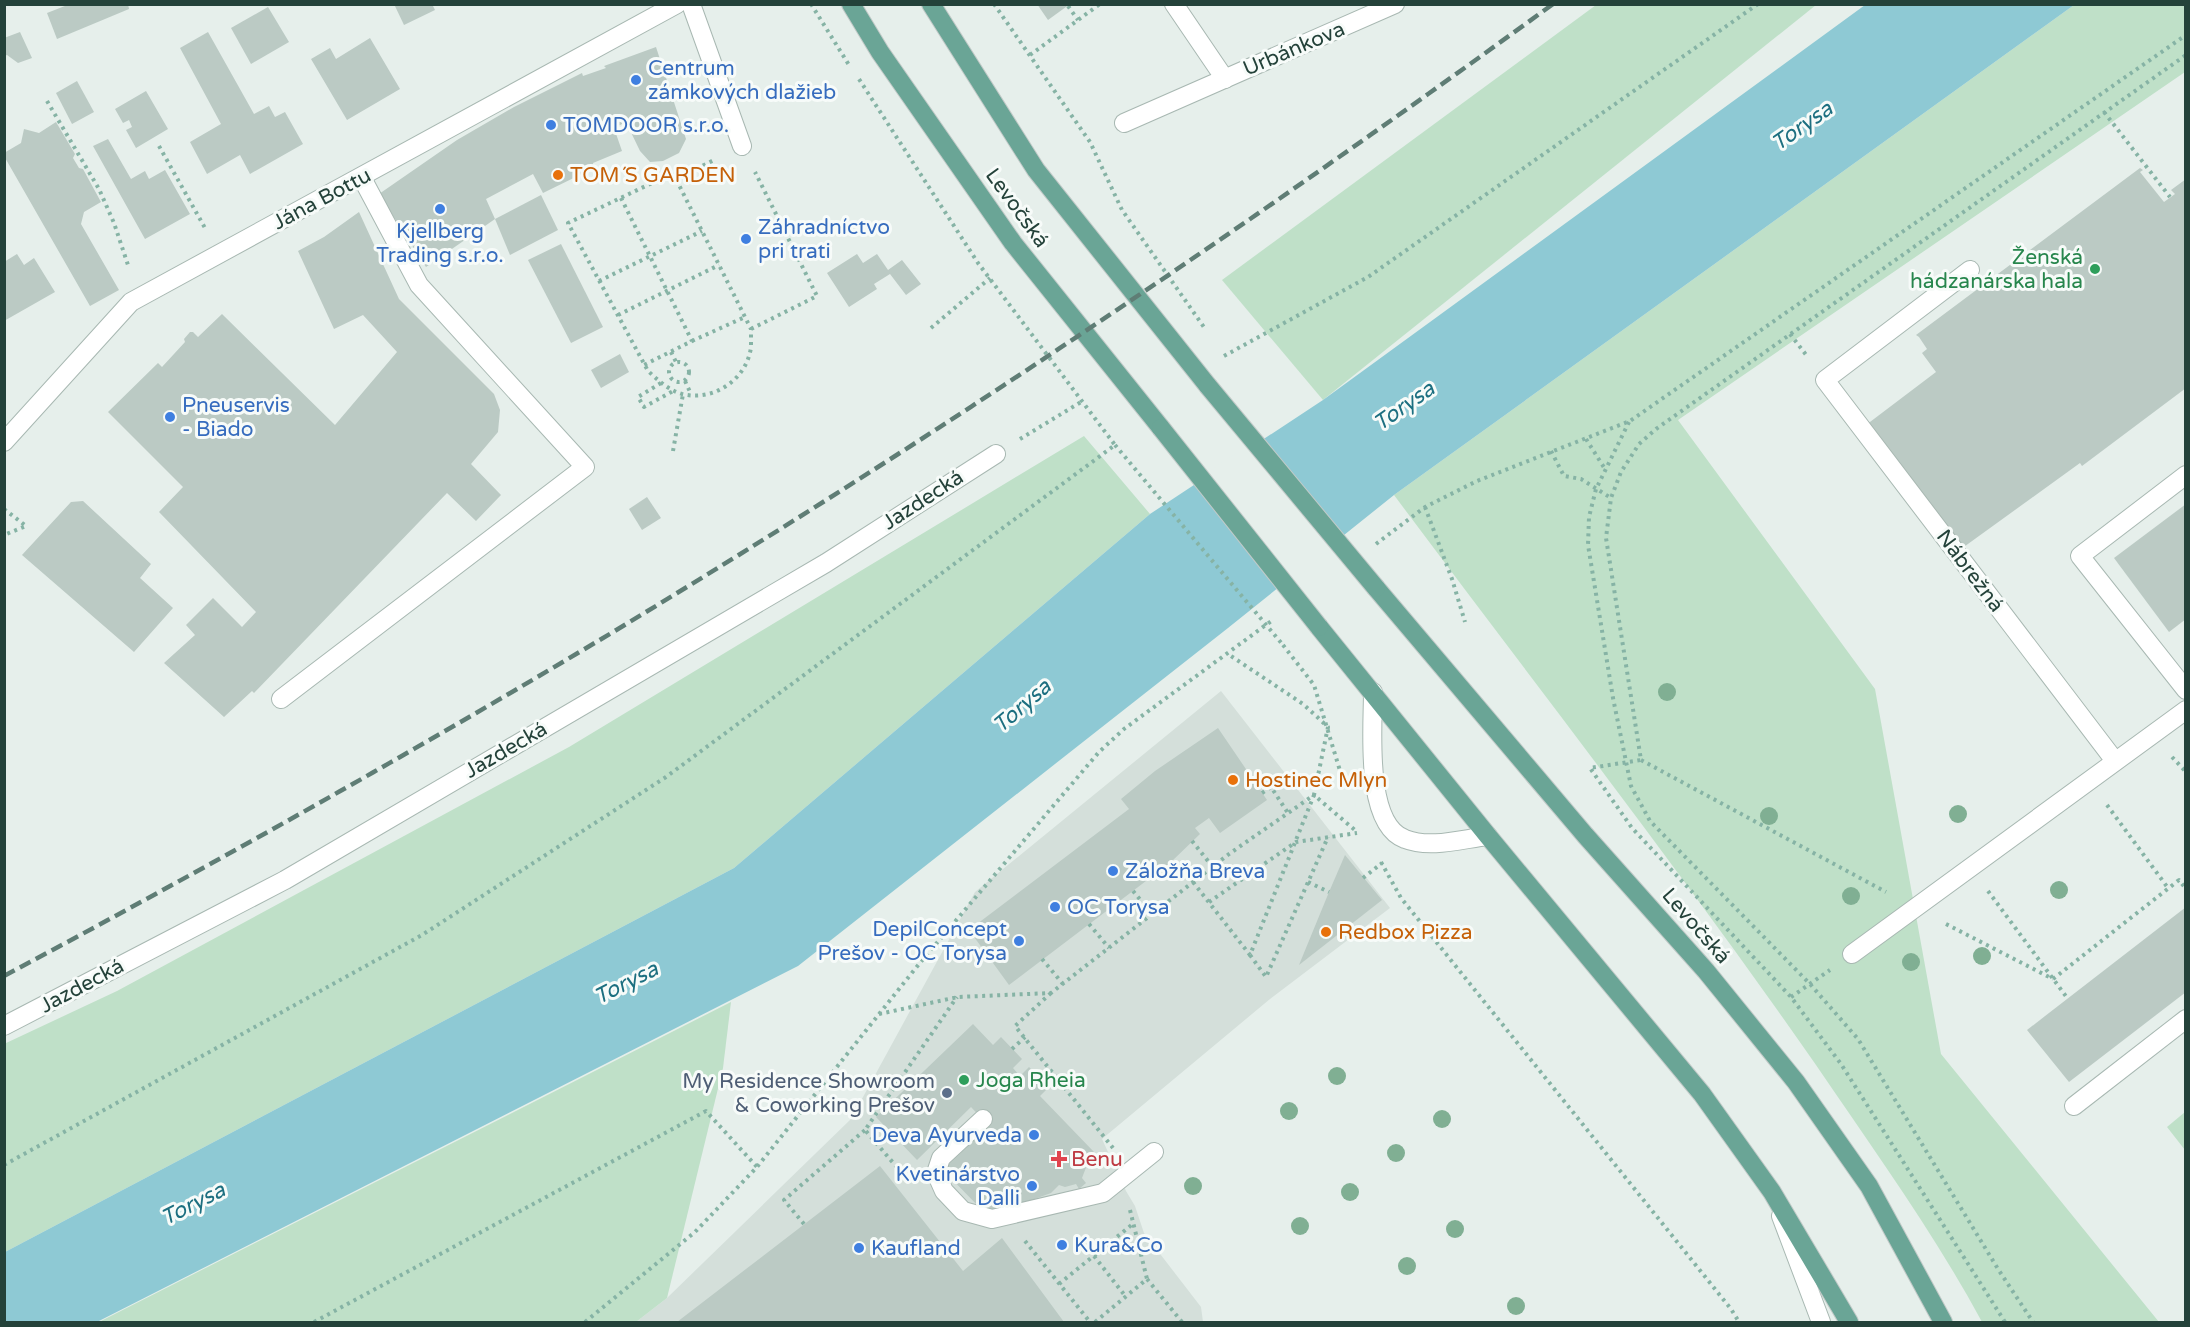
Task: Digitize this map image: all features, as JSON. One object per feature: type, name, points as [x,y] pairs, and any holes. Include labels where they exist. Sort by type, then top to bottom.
[{"type":"main road","name":"Levočská","points":[[851,4],[880,52],[1013,243],[1373,692]]},
{"type":"main road","name":"Levočská","points":[[930,4],[1036,170],[1208,386],[1585,835],[1706,971],[1796,1082],[1869,1186],[1942,1323]]},
{"type":"main road","points":[[1373,692],[1488,836],[1702,1094],[1772,1192],[1817,1265],[1849,1323]]},
{"type":"street","name":"Jána Bottu","points":[[4,442],[131,302],[362,178],[677,4]]},
{"type":"street","points":[[691,4],[742,146]]},
{"type":"street","name":"Urbánkova","points":[[1174,4],[1225,79]]},
{"type":"street","name":"Urbánkova","points":[[1124,123],[1395,4]]},
{"type":"street","points":[[281,699],[585,467],[419,285],[362,178]]},
{"type":"street","name":"Nábrežná","points":[[1970,270],[1825,380],[2115,761]]},
{"type":"street","name":"Jazdecká","points":[[4,1026],[285,880],[826,562],[996,454]]},
{"type":"street","points":[[2186,475],[2080,556],[2186,690]]},
{"type":"street","points":[[1373,692],[1374,786],[1379,805],[1388,824],[1402,839],[1418,843],[1488,836]]},
{"type":"street","points":[[1852,954],[2186,710]]},
{"type":"street","points":[[2074,1106],[2186,1019]]},
{"type":"street","points":[[983,1119],[941,1158],[936,1173],[944,1191],[963,1211],[993,1219],[1103,1193],[1154,1152]]},
{"type":"street","points":[[1772,1192],[1821,1323]]},
{"type":"path","points":[[811,4],[990,278],[1081,402],[1283,645]]},
{"type":"path","points":[[994,4],[1090,142],[1122,210],[1212,339]]},
{"type":"path","points":[[1218,348],[1224,357],[1368,277],[1758,4]]},
{"type":"path","points":[[1030,56],[1099,5]]},
{"type":"path","points":[[1068,6],[1078,20]]},
{"type":"path","points":[[1369,549],[1425,507],[1477,481],[1630,422],[2186,35]]},
{"type":"path","points":[[1641,760],[1606,538],[1611,498],[1621,472],[1639,444],[1656,429],[2186,55]]},
{"type":"path","points":[[47,101],[99,189],[133,278]]},
{"type":"path","points":[[2104,112],[2170,197]]},
{"type":"path","points":[[159,146],[208,234]]},
{"type":"path","points":[[676,179],[742,146],[817,296],[750,329]]},
{"type":"path","points":[[673,173],[676,179],[750,329],[751,349],[741,372],[727,388],[704,395],[683,394],[661,383],[648,371],[568,223],[673,173]]},
{"type":"path","points":[[621,198],[692,341]]},
{"type":"path","points":[[599,280],[702,231]]},
{"type":"path","points":[[618,315],[719,265]]},
{"type":"path","points":[[931,328],[990,278]]},
{"type":"path","points":[[644,365],[745,317]]},
{"type":"path","points":[[671,352],[676,362]]},
{"type":"path","points":[[676,362],[683,362],[690,369],[685,381],[678,382],[670,376],[671,366],[676,362]]},
{"type":"path","points":[[685,381],[691,394]]},
{"type":"path","points":[[661,383],[638,397],[645,407],[675,390]]},
{"type":"path","points":[[673,451],[683,394]]},
{"type":"path","points":[[996,454],[1081,402]]},
{"type":"path","points":[[1630,422],[1596,489],[1589,517],[1588,545],[1613,698],[1631,786],[1650,821],[1810,984],[1858,1040],[2033,1323]]},
{"type":"path","points":[[1586,439],[1606,469]]},
{"type":"path","points":[[4,1166],[422,935],[666,777],[1115,445]]},
{"type":"path","points":[[1551,451],[1564,476],[1581,479],[1611,498]]},
{"type":"path","points":[[1425,507],[1452,579],[1465,622]]},
{"type":"path","points":[[4,509],[26,526],[4,535]]},
{"type":"path","points":[[585,1323],[695,1232],[757,1167],[879,1015],[1100,752],[1124,729],[1275,619]]},
{"type":"path","points":[[1228,654],[1304,704],[1328,727],[1314,795],[1250,955]]},
{"type":"path","points":[[2005,1323],[1841,1064],[1791,997],[1632,828],[1590,768],[1641,760],[1915,908],[2053,979]]},
{"type":"path","points":[[2089,781],[2168,888]]},
{"type":"path","points":[[1262,793],[1271,787],[1288,813]]},
{"type":"path","points":[[1182,1323],[1147,1279],[1116,1152],[1015,1026],[1051,993],[1193,882],[1314,795]]},
{"type":"path","points":[[1209,902],[1296,842],[1358,832],[1314,795]]},
{"type":"path","points":[[1193,882],[1266,977],[1328,837]]},
{"type":"path","points":[[1192,841],[1213,867]]},
{"type":"path","points":[[1363,878],[1382,863]]},
{"type":"path","points":[[1971,867],[2068,999]]},
{"type":"path","points":[[2053,979],[2179,880],[2186,889]]},
{"type":"path","points":[[1308,882],[1329,892]]},
{"type":"path","points":[[1133,891],[1152,914]]},
{"type":"path","points":[[1401,898],[1731,1309],[1739,1323]]},
{"type":"path","points":[[1089,924],[1109,948]]},
{"type":"path","points":[[1791,997],[1852,954]]},
{"type":"path","points":[[1042,959],[1063,984]]},
{"type":"path","points":[[879,1015],[958,997],[1051,993]]},
{"type":"path","points":[[1012,1048],[1024,1037]]},
{"type":"path","points":[[1041,1080],[1052,1071]]},
{"type":"path","points":[[314,1323],[706,1111],[757,1167]]},
{"type":"path","points":[[804,1224],[784,1200],[865,1130]]},
{"type":"path","points":[[1059,1284],[1134,1223]]},
{"type":"path","points":[[1094,1256],[1126,1297]]},
{"type":"path","points":[[1095,1323],[1147,1279]]},
{"type":"shaded area","points":[[1221,691],[1390,908],[1270,999],[1102,1139],[1135,1206],[1144,1233],[1201,1307],[1203,1322],[636,1322],[667,1298],[851,1119],[975,892]]},
{"type":"green space","points":[[1596,5],[1816,5],[1323,400],[1222,280]]},
{"type":"green space","points":[[2074,5],[2185,5],[2185,72],[1678,420],[1875,689],[1941,1054],[2159,1322],[1982,1322],[1944,1256],[1902,1192],[1765,993],[1660,849],[1394,495]]},
{"type":"green space","points":[[1084,436],[1150,514],[734,868],[5,1252],[4,1044],[117,991],[569,747]]},
{"type":"green space","points":[[731,1002],[723,1068],[667,1298],[636,1322],[99,1322]]},
{"type":"green space","points":[[2185,1112],[2185,1150],[2167,1127]]},
{"type":"water","name":"Torysa","points":[[1865,5],[2074,5],[1394,495],[798,966],[97,1322],[5,1322],[5,1252],[734,868],[1150,514],[1323,400]]},
{"type":"pier","points":[[1254,441],[1339,543],[1282,589],[1199,478]]},
{"type":"building","points":[[70,4],[128,4],[129,9],[57,39],[47,13]]},
{"type":"building","points":[[394,4],[432,4],[435,10],[404,25]]},
{"type":"building","points":[[1037,4],[1070,4],[1048,20]]},
{"type":"building","points":[[268,7],[289,42],[251,64],[231,28]]},
{"type":"building","points":[[20,32],[32,58],[18,63],[7,55],[4,56],[4,38]]},
{"type":"building","points":[[208,32],[254,114],[269,106],[275,117],[285,112],[303,144],[250,174],[240,155],[207,174],[190,142],[221,124],[180,48]]},
{"type":"building","points":[[370,38],[400,89],[347,120],[311,59],[330,48],[336,59]]},
{"type":"building","name":"TOMDOOR s.r.o.","points":[[656,47],[686,139],[679,153],[663,161],[650,162],[640,151],[626,122],[614,128],[622,151],[593,163],[594,168],[543,193],[533,174],[486,199],[495,219],[426,267],[379,194],[457,140],[514,107],[582,73],[583,76],[606,68],[604,66]]},
{"type":"building","points":[[77,81],[94,112],[72,124],[56,93]]},
{"type":"building","points":[[146,91],[168,129],[136,148],[126,130],[132,127],[129,120],[123,123],[115,109]]},
{"type":"building","points":[[56,122],[75,154],[73,158],[79,168],[83,169],[101,202],[84,212],[81,224],[119,290],[90,306],[4,156],[4,153],[21,143],[24,129],[39,133]]},
{"type":"building","points":[[108,139],[131,179],[145,171],[149,179],[165,170],[190,214],[145,239],[93,146]]},
{"type":"building","name":"Ženská hádzanárska hala","points":[[2140,168],[2143,170],[2140,172],[2164,202],[2175,194],[2171,190],[2186,179],[2186,388],[2082,466],[2080,463],[1961,549],[1866,425],[1936,372],[1922,353],[1927,349],[1916,335]]},
{"type":"building","points":[[541,195],[558,230],[510,255],[495,219]]},
{"type":"building","points":[[359,212],[399,299],[494,394],[500,410],[498,432],[471,464],[501,495],[476,521],[447,493],[254,693],[252,691],[224,717],[164,663],[195,635],[186,625],[213,598],[242,627],[256,612],[159,512],[183,487],[108,412],[158,363],[162,367],[185,342],[184,339],[190,332],[198,337],[222,314],[335,425],[397,352],[363,315],[334,329],[298,251],[324,237]]},
{"type":"building","points":[[561,244],[603,327],[571,343],[528,260]]},
{"type":"building","points":[[17,254],[24,265],[34,258],[55,292],[4,321],[4,262]]},
{"type":"building","points":[[857,254],[863,263],[877,254],[888,270],[902,260],[921,284],[906,295],[890,274],[874,284],[877,289],[849,307],[827,273]]},
{"type":"building","points":[[620,354],[629,372],[601,388],[591,370]]},
{"type":"building","points":[[647,497],[661,518],[642,530],[629,509]]},
{"type":"building","points":[[83,501],[151,564],[140,578],[173,608],[134,652],[22,555],[71,502]]},
{"type":"building","points":[[2186,504],[2186,619],[2169,632],[2114,558]]},
{"type":"building","points":[[1218,728],[1267,800],[1220,833],[1209,818],[1195,828],[1200,834],[1171,862],[1009,985],[969,930],[1129,809],[1121,799],[1155,771]]},
{"type":"building","name":"Redbox Pizza","points":[[1345,855],[1382,900],[1299,965],[1329,892]]},
{"type":"building","points":[[2186,907],[2186,992],[2069,1082],[2027,1030]]},
{"type":"building","points":[[973,1024],[993,1045],[1001,1037],[1022,1059],[1013,1068],[1020,1076],[1029,1067],[1049,1087],[1040,1096],[1094,1152],[1085,1161],[1087,1165],[1082,1178],[1086,1183],[1079,1189],[1076,1184],[1065,1187],[1059,1185],[1051,1193],[1004,1210],[991,1209],[985,1203],[980,1208],[943,1170],[989,1126],[971,1107],[917,1160],[876,1117]]},
{"type":"building","name":"Kaufland","points":[[880,1166],[963,1271],[1002,1238],[1064,1322],[677,1322]]},
{"type":"railway","points":[[4,976],[387,765],[734,558],[972,406],[1207,249],[1553,4]]},
{"type":"place","name":"Centrum zámkových dlažieb","points":[[636,80]]},
{"type":"place","name":"TOMDOOR s.r.o.","points":[[551,125]]},
{"type":"place","name":"TOM´S GARDEN","points":[[558,175]]},
{"type":"place","name":"Kjellberg Trading s.r.o.","points":[[440,209]]},
{"type":"place","name":"Záhradníctvo pri trati","points":[[746,239]]},
{"type":"place","name":"Ženská hádzanárska hala","points":[[2095,269]]},
{"type":"place","name":"Pneuservis - Biado","points":[[170,417]]},
{"type":"place","name":"Hostinec Mlyn","points":[[1233,780]]},
{"type":"place","name":"Záložňa Breva","points":[[1113,871]]},
{"type":"place","name":"OC Torysa","points":[[1055,907]]},
{"type":"place","name":"Redbox Pizza","points":[[1326,932]]},
{"type":"place","name":"DepilConcept Prešov - OC Torysa","points":[[1019,941]]},
{"type":"place","name":"Joga Rheia","points":[[964,1080]]},
{"type":"place","name":"My Residence Showroom & Coworking Prešov","points":[[947,1093]]},
{"type":"place","name":"Deva Ayurveda","points":[[1034,1135]]},
{"type":"place","name":"Benu","points":[[1059,1159]]},
{"type":"place","name":"Kvetinárstvo Dalli","points":[[1032,1186]]},
{"type":"place","name":"Kura&Co","points":[[1062,1245]]},
{"type":"place","name":"Kaufland","points":[[859,1248]]}]
